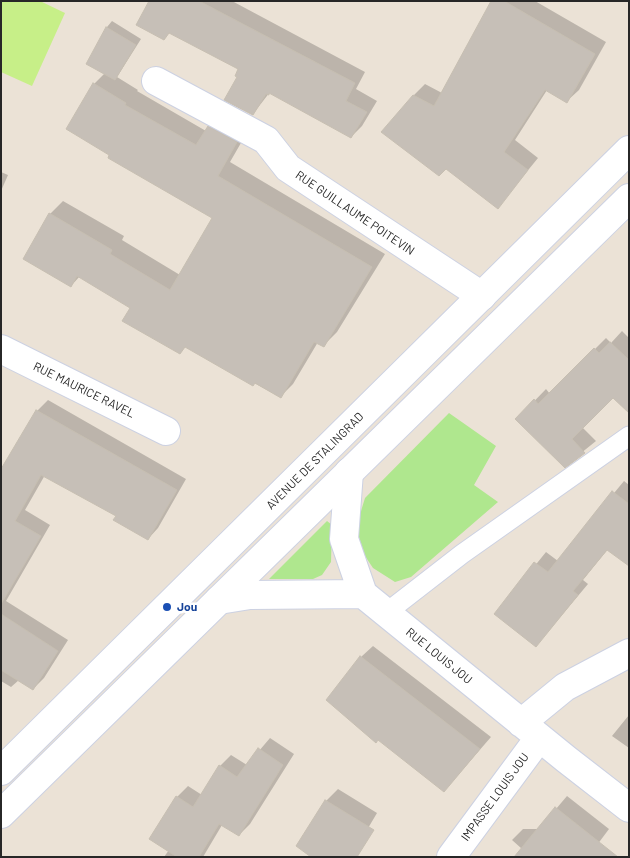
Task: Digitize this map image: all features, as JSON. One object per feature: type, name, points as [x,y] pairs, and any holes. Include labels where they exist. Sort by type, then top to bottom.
[{"type":"main road","name":"RUE GUILLAUME POITEVIN","points":[[156,81],[266,140],[288,168],[482,296]]},
{"type":"main road","name":"AVENUE DE STALINGRAD","points":[[3,766],[198,578],[629,150]]},
{"type":"main road","points":[[4,811],[629,198]]},
{"type":"main road","points":[[479,345],[482,296],[527,297]]},
{"type":"main road","name":"RUE MAURICE RAVEL","points":[[1,349],[166,431]]},
{"type":"main road","points":[[326,450],[349,472]]},
{"type":"main road","points":[[219,600],[250,595],[363,594],[344,539],[349,472]]},
{"type":"main road","points":[[198,578],[219,600]]},
{"type":"main road","name":"RUE LOUIS JOU","points":[[363,594],[629,808]]},
{"type":"main road","name":"IMPASSE LOUIS JOU","points":[[451,857],[530,730],[566,687],[629,653]]},
{"type":"main road","points":[[4,811],[3,766],[48,768]]},
{"type":"lane","points":[[386,613],[462,554],[629,436]]},
{"type":"green space","points":[[1,1],[40,1],[65,13],[32,86],[1,72]]},
{"type":"green space","points":[[449,413],[496,446],[474,485],[498,502],[411,577],[395,582],[373,568],[361,550],[357,524],[365,498]]},
{"type":"green space","points":[[327,521],[332,525],[331,562],[322,575],[313,579],[269,579]]},
{"type":"building","points":[[149,1],[199,1],[355,83],[346,101],[367,112],[351,138],[269,93],[269,95],[266,94],[253,115],[224,100],[237,77],[235,76],[238,69],[169,33],[164,40],[136,25]]},
{"type":"building","points":[[491,1],[504,1],[595,54],[567,103],[545,90],[504,152],[528,170],[498,209],[446,169],[439,176],[381,132],[413,95],[434,106]]},
{"type":"building","points":[[106,27],[136,45],[115,80],[86,64]]},
{"type":"building","points":[[93,83],[126,103],[125,105],[196,145],[208,126],[237,142],[218,176],[372,267],[324,347],[314,342],[281,398],[255,383],[253,386],[185,347],[180,354],[122,321],[130,308],[77,276],[71,287],[23,259],[49,213],[112,250],[110,254],[170,290],[212,218],[108,158],[109,155],[66,129]]},
{"type":"building","points":[[610,342],[629,360],[629,413],[613,398],[572,439],[585,453],[565,468],[515,419],[534,399],[538,404],[594,348],[599,353]]},
{"type":"building","points":[[36,410],[177,490],[148,540],[113,520],[116,516],[41,475],[15,521],[41,536],[1,604],[1,469]]},
{"type":"building","points":[[612,491],[629,504],[629,566],[607,550],[573,591],[578,595],[536,647],[494,614],[534,562],[548,572]]},
{"type":"building","points":[[1,614],[58,651],[33,690],[1,670]]},
{"type":"building","points":[[360,656],[480,749],[444,792],[378,740],[376,743],[326,700]]},
{"type":"building","points":[[258,748],[283,765],[239,836],[219,824],[199,857],[177,857],[149,839],[176,796],[193,807],[219,765],[237,777]]},
{"type":"building","points":[[325,800],[374,830],[357,857],[311,857],[296,846]]},
{"type":"building","points":[[555,807],[618,857],[514,857]]},
{"type":"place","name":"Jou","points":[[167,607]]}]
